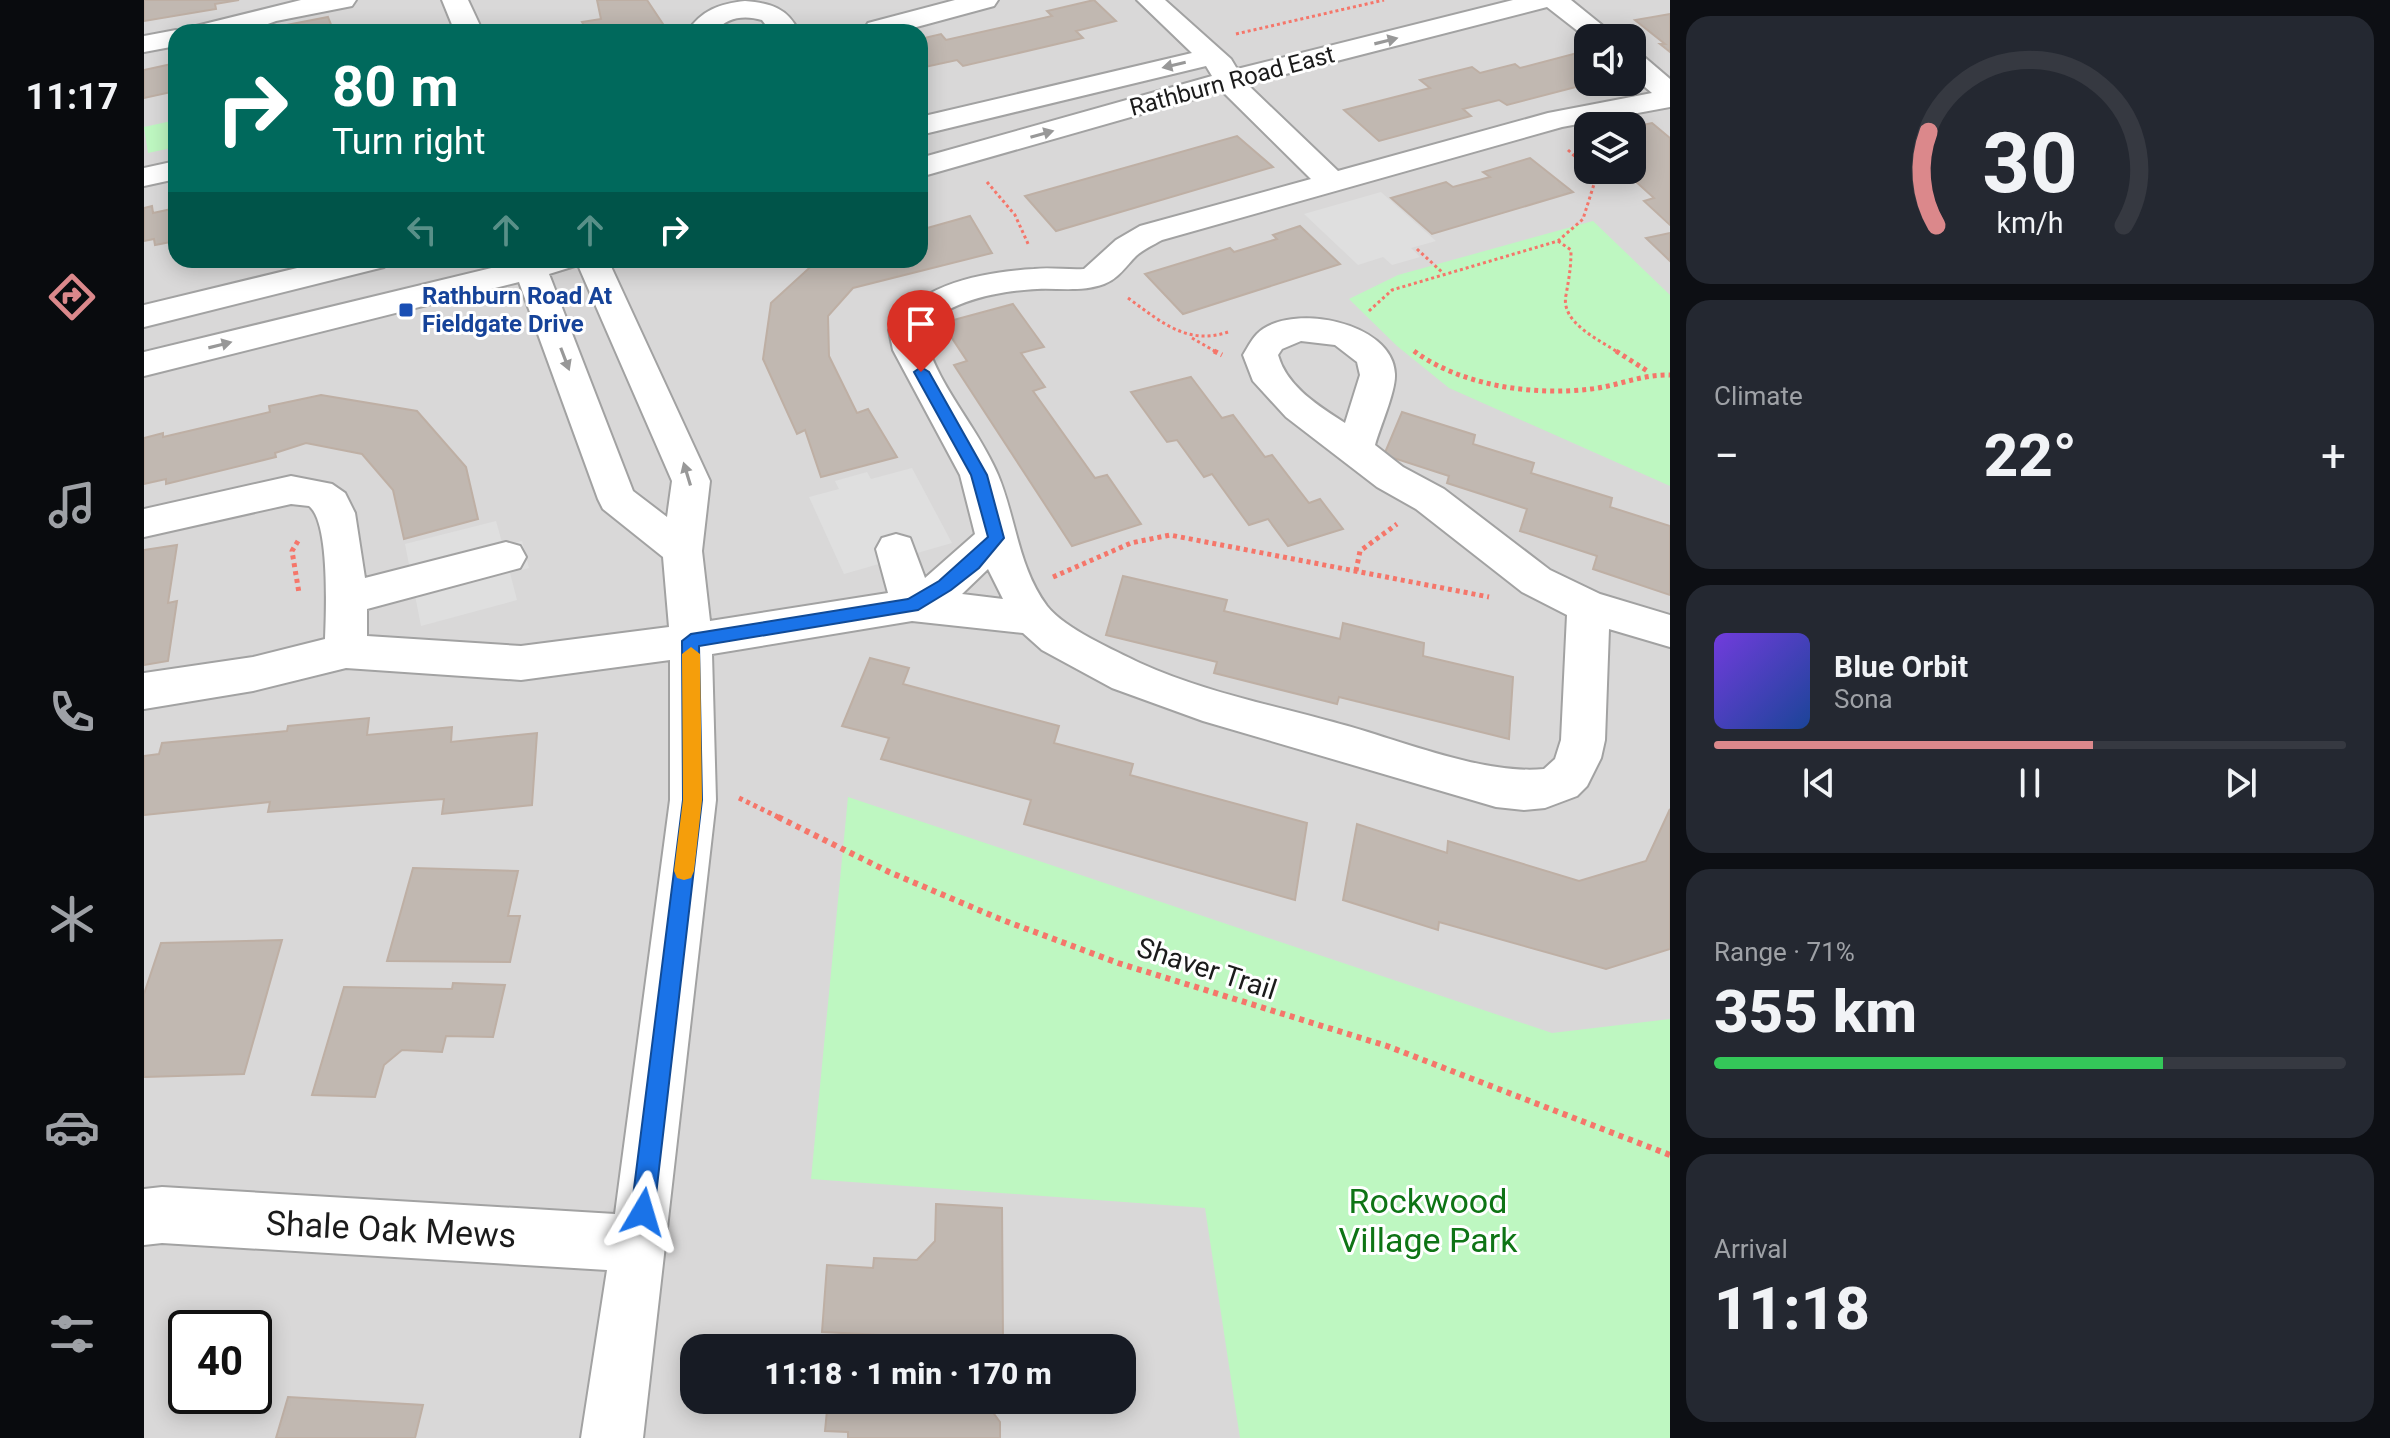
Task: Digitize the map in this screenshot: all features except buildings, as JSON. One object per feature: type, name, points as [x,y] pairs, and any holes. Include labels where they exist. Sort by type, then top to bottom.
[{"type":"street","points":[[236,24],[269,14],[343,0]]},
{"type":"street","points":[[455,0],[466,24]]},
{"type":"street","points":[[896,24],[985,0]]},
{"type":"street","points":[[1150,0],[1220,68],[1334,192]]},
{"type":"street","name":"Rathburn Road East","points":[[928,166],[968,155],[1220,68],[1440,0]]},
{"type":"street","name":"Rathburn Road East","points":[[928,124],[1545,0]]},
{"type":"street","points":[[1554,0],[1586,24]]},
{"type":"street","points":[[704,17],[738,10],[767,12],[784,24]]},
{"type":"street","points":[[144,44],[168,40]]},
{"type":"street","points":[[1646,74],[1670,96]]},
{"type":"street","points":[[1588,607],[1583,753],[1571,775],[1560,783],[1531,791],[1496,787],[1218,708],[1127,676],[1057,638],[1026,603],[996,538],[979,475],[921,372],[910,350],[906,330],[914,316],[930,305],[1014,281],[1073,280],[1095,276],[1111,266],[1128,246],[1151,233],[1334,192],[1558,119],[1670,96]]},
{"type":"street","points":[[144,177],[168,172]]},
{"type":"street","points":[[144,316],[339,268]]},
{"type":"street","points":[[144,364],[521,268]]},
{"type":"street","points":[[543,268],[617,499],[682,551]]},
{"type":"street","points":[[596,268],[691,481],[682,551],[691,641],[693,800],[612,1438]]},
{"type":"street","points":[[1355,449],[1390,477],[1418,492],[1472,530],[1536,581],[1588,607],[1670,631]]},
{"type":"street","points":[[144,523],[281,492],[301,490],[318,493],[331,502],[337,514],[348,598],[346,651]]},
{"type":"street","points":[[912,605],[945,586],[973,563],[996,538]]},
{"type":"street","points":[[896,549],[912,605]]},
{"type":"street","points":[[348,598],[506,557]]},
{"type":"street","points":[[144,691],[253,674],[346,651],[521,663],[691,641],[912,605],[1026,603]]},
{"type":"street","name":"Shale Oak Mews","points":[[144,1217],[162,1215],[639,1244]]},
{"type":"path","points":[[968,155],[1023,228],[1036,265],[1036,279]]},
{"type":"path","points":[[1594,184],[1583,219],[1558,241],[1571,250],[1571,281],[1565,296],[1566,311],[1579,326],[1650,372],[1670,375]]},
{"type":"path","points":[[1417,249],[1444,273]]},
{"type":"path","points":[[1370,311],[1380,319]]},
{"type":"path","points":[[1407,344],[1423,360],[1460,374],[1562,393],[1597,388],[1650,372]]},
{"type":"path","points":[[1356,571],[1360,551],[1409,515],[1418,492]]},
{"type":"path","points":[[1026,603],[1049,579],[1131,543],[1170,535],[1493,598]]},
{"type":"path","name":"Shaver Trail","points":[[741,798],[889,872],[1000,919],[1118,963],[1387,1046],[1670,1155]]},
{"type":"shaded area","points":[[144,0],[1670,0],[1670,1438],[144,1438]]},
{"type":"shaded area","points":[[1381,192],[1436,241],[1411,248],[1420,257],[1392,265],[1383,257],[1358,265],[1304,214]]},
{"type":"shaded area","points":[[912,468],[952,543],[844,574],[809,497],[839,489],[835,481],[867,472],[871,479]]},
{"type":"shaded area","points":[[496,521],[503,546],[522,541],[529,568],[510,573],[517,600],[421,626],[405,544]]},
{"type":"green space","points":[[168,122],[168,149],[148,153],[144,127]]},
{"type":"green space","points":[[1593,221],[1670,295],[1670,486],[1449,388],[1397,346],[1349,299],[1398,275]]},
{"type":"green space","name":"Rockwood Village Park","points":[[848,797],[1552,1033],[1670,1019],[1670,1438],[1240,1438],[1205,1208],[811,1179]]},
{"type":"slow traffic","points":[[684,871],[693,800],[691,654]]},
{"type":"place","name":"Rathburn Road At Fieldgate Drive","points":[[406,310]]},
{"type":"route","points":[[643,1212],[693,800],[691,641],[912,605],[945,586],[973,563],[996,538],[974,463],[921,372]]}]
